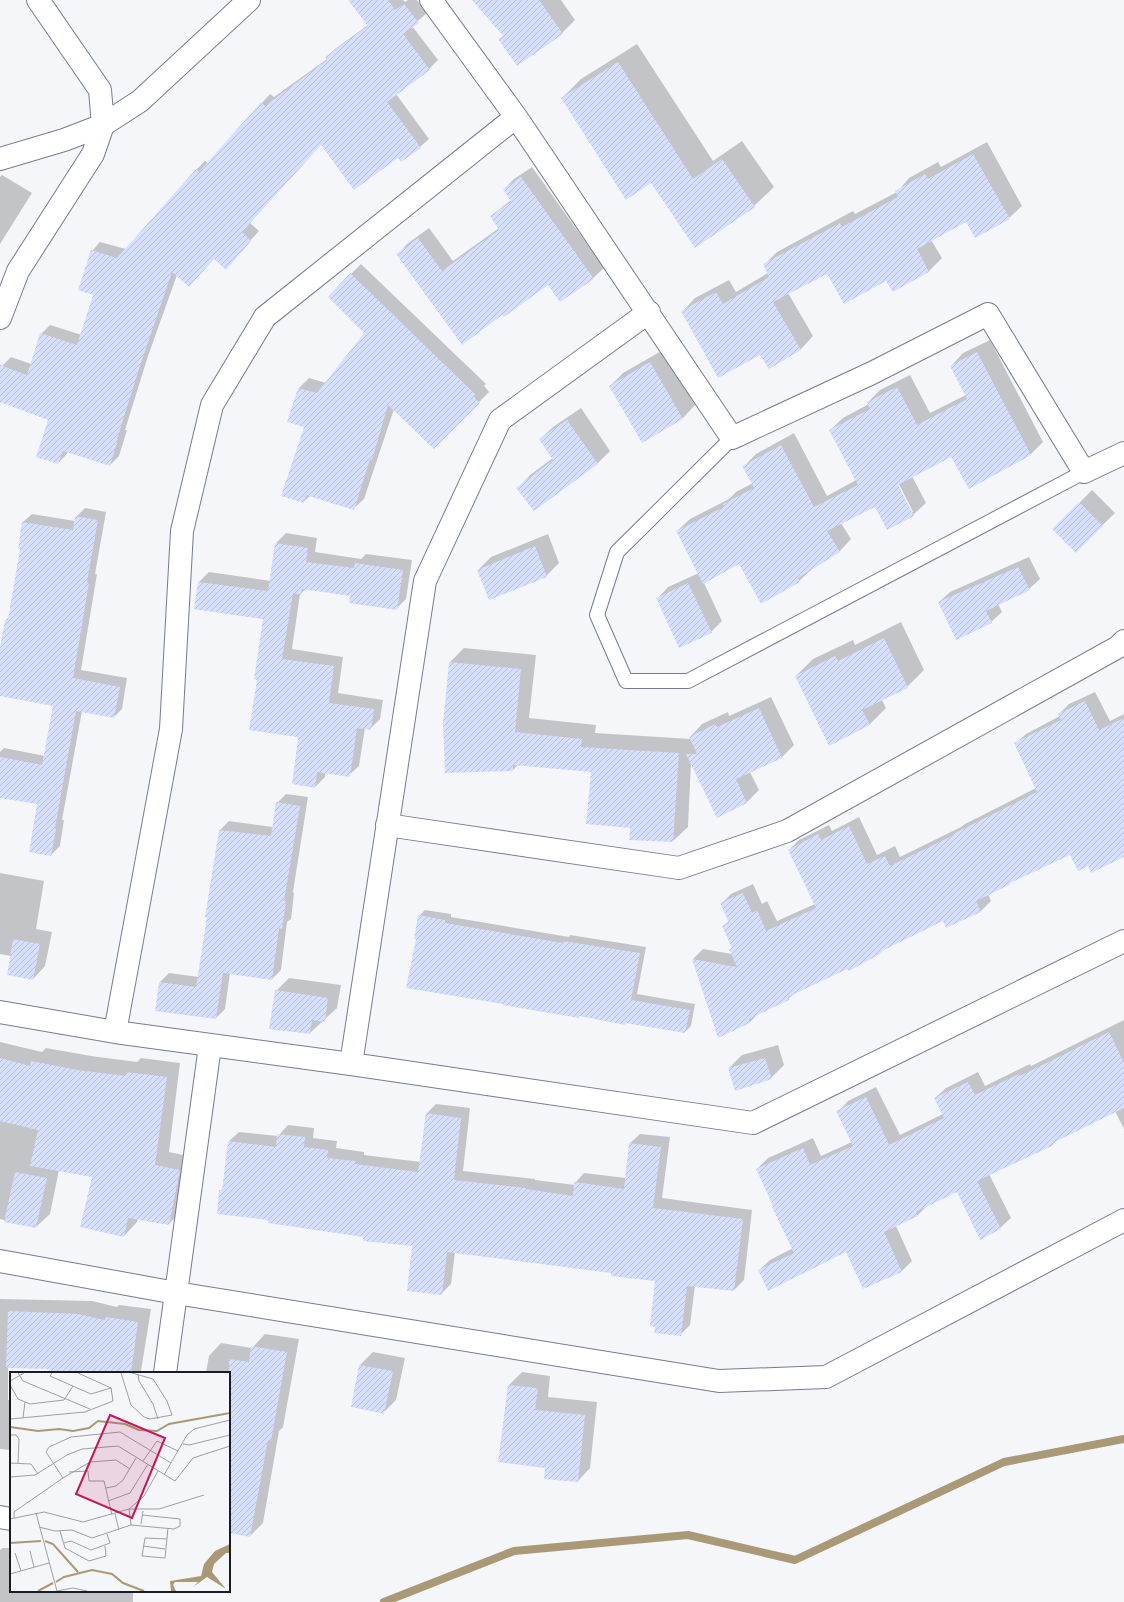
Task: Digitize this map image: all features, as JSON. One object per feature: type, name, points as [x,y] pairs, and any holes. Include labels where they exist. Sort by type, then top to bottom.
[{"type":"street","points":[[0,318],[18,271],[93,154],[103,125],[100,90],[38,0]]},
{"type":"street","points":[[0,159],[64,140],[103,125],[140,101],[249,0]]},
{"type":"street","points":[[431,0],[516,117],[649,312],[732,438],[872,373],[988,314],[1084,472],[1124,453]]},
{"type":"street","points":[[115,1032],[171,729],[182,531],[212,405],[266,317],[516,117]]},
{"type":"street","points":[[351,1064],[425,581],[500,420],[649,312]]},
{"type":"street","points":[[387,825],[679,868],[787,831],[1118,647],[1124,641]]},
{"type":"street","points":[[0,1012],[115,1032],[210,1046],[351,1064],[754,1123],[1124,941]]},
{"type":"street","points":[[166,1372],[210,1046]]},
{"type":"street","points":[[0,1261],[176,1293],[719,1382],[826,1377],[1124,1220]]},
{"type":"street","points":[[0,1517],[10,1519]]},
{"type":"lane","points":[[732,438],[617,552],[597,615],[626,681],[688,681],[1084,472]]},
{"type":"building","points":[[348,0],[388,0],[395,10],[404,4],[419,23],[403,34],[430,70],[387,102],[421,148],[401,162],[398,158],[354,190],[321,145],[242,232],[251,241],[226,270],[214,259],[189,287],[172,272],[140,366],[110,466],[63,451],[58,464],[36,457],[48,420],[0,402],[0,365],[27,375],[40,333],[77,345],[93,295],[78,290],[91,250],[117,258],[196,169],[199,172],[261,102],[265,106],[327,60],[325,57],[368,26]]},
{"type":"building","points":[[472,0],[539,0],[563,34],[517,66],[498,39],[503,36]]},
{"type":"building","points":[[618,62],[693,179],[722,159],[755,207],[695,248],[651,183],[626,200],[561,98]]},
{"type":"building","points":[[973,154],[1010,219],[975,238],[966,222],[917,249],[929,272],[893,292],[886,281],[844,304],[827,274],[773,302],[801,350],[769,369],[760,355],[718,378],[681,311],[716,292],[723,304],[769,277],[763,264],[840,223],[842,227],[898,197],[895,191],[925,174],[928,179]]},
{"type":"building","points":[[521,177],[594,279],[560,302],[548,285],[504,317],[502,315],[462,345],[396,254],[418,238],[442,271],[499,230],[490,216],[511,202],[503,189]]},
{"type":"building","points":[[350,273],[476,395],[474,397],[480,403],[434,449],[388,405],[372,460],[370,459],[354,510],[306,495],[304,503],[281,496],[304,427],[287,422],[298,388],[317,393],[364,333],[328,297]]},
{"type":"building","points":[[977,352],[1031,455],[969,489],[951,457],[898,485],[914,516],[887,530],[875,507],[827,531],[840,552],[798,578],[800,582],[761,604],[739,564],[703,584],[676,531],[724,507],[723,504],[754,488],[742,466],[781,445],[814,507],[858,485],[829,430],[870,409],[867,402],[897,387],[917,425],[967,399],[950,366]]},
{"type":"building","points":[[650,362],[683,419],[642,443],[609,386]]},
{"type":"building","points":[[567,420],[598,464],[534,511],[516,488],[553,460],[539,439]]},
{"type":"building","points":[[1079,502],[1103,526],[1076,553],[1052,529]]},
{"type":"building","points":[[75,516],[98,520],[73,678],[120,687],[114,718],[76,711],[51,856],[29,852],[37,804],[0,798],[0,757],[42,765],[53,706],[0,696],[0,647],[5,620],[8,620],[20,549],[18,549],[22,522],[73,530]]},
{"type":"building","points":[[275,543],[308,548],[306,562],[354,568],[355,563],[403,570],[397,610],[349,603],[350,596],[302,589],[301,595],[293,593],[282,659],[334,666],[329,703],[374,709],[371,730],[357,728],[350,777],[317,772],[315,788],[292,784],[298,739],[297,737],[249,730],[257,680],[254,679],[263,619],[194,609],[198,582],[268,591]]},
{"type":"building","points":[[535,546],[547,577],[489,600],[477,570]]},
{"type":"building","points":[[1018,567],[1030,590],[986,611],[992,623],[956,640],[938,602]]},
{"type":"building","points":[[688,583],[712,633],[679,648],[656,598]]},
{"type":"building","points":[[884,638],[908,688],[862,710],[870,725],[829,746],[795,676],[835,656],[838,661]]},
{"type":"building","points":[[449,662],[521,669],[515,732],[582,739],[581,747],[679,753],[673,842],[629,840],[630,828],[586,824],[591,772],[513,765],[513,771],[445,773],[443,724]]},
{"type":"building","points":[[1085,701],[1099,730],[1124,718],[1124,857],[1091,873],[1088,866],[1078,871],[1070,855],[1008,884],[1009,885],[976,901],[981,912],[946,928],[943,921],[880,952],[880,954],[849,971],[847,969],[788,997],[789,1000],[749,1019],[750,1023],[718,1038],[692,959],[737,967],[729,949],[732,948],[722,926],[729,923],[720,903],[743,893],[752,913],[757,910],[766,931],[816,908],[788,850],[818,834],[821,840],[849,826],[867,864],[885,856],[890,866],[1037,792],[1014,743],[1061,720],[1058,714]]},
{"type":"building","points":[[759,708],[782,758],[736,779],[747,803],[717,818],[686,754],[697,754],[689,737],[715,724],[717,727]]},
{"type":"building","points":[[276,802],[300,806],[284,901],[286,901],[282,929],[279,928],[272,980],[223,973],[216,1019],[155,1011],[159,982],[196,987],[207,917],[205,917],[219,830],[271,836]]},
{"type":"building","points":[[418,915],[445,920],[445,923],[563,943],[563,941],[640,953],[631,1000],[690,1010],[685,1033],[625,1023],[625,1025],[579,1016],[579,1018],[406,988],[416,939],[414,939]]},
{"type":"building","points":[[13,939],[40,944],[33,980],[7,975]]},
{"type":"building","points":[[275,990],[328,998],[325,1022],[312,1020],[310,1034],[269,1029]]},
{"type":"building","points":[[1109,1032],[1124,1063],[1124,1108],[1053,1143],[1054,1145],[977,1181],[1001,1229],[980,1240],[957,1192],[916,1212],[918,1216],[884,1232],[902,1272],[863,1289],[846,1252],[768,1291],[758,1270],[794,1253],[756,1169],[803,1148],[810,1165],[853,1146],[836,1111],[866,1097],[889,1145],[944,1118],[934,1098],[968,1082],[975,1095],[1019,1074],[1020,1076]]},
{"type":"building","points":[[0,1058],[30,1066],[31,1061],[77,1070],[126,1076],[126,1072],[167,1077],[155,1165],[180,1170],[169,1225],[128,1218],[124,1237],[80,1227],[92,1177],[30,1166],[38,1130],[0,1121]]},
{"type":"building","points":[[765,1058],[772,1079],[735,1091],[728,1068]]},
{"type":"building","points":[[426,1113],[461,1118],[454,1180],[526,1188],[573,1196],[574,1182],[624,1189],[629,1143],[661,1147],[653,1208],[743,1219],[734,1291],[687,1286],[681,1336],[654,1333],[655,1327],[650,1326],[655,1281],[611,1276],[611,1273],[447,1252],[442,1295],[407,1291],[412,1246],[363,1241],[363,1237],[268,1223],[268,1220],[217,1214],[219,1190],[222,1190],[228,1141],[276,1147],[277,1134],[305,1137],[304,1147],[328,1150],[327,1158],[355,1161],[355,1164],[418,1172]]},
{"type":"building","points":[[15,1172],[47,1178],[36,1228],[4,1222]]},
{"type":"building","points":[[8,1311],[78,1314],[105,1320],[106,1317],[138,1322],[131,1372],[48,1372],[49,1369],[6,1368]]},
{"type":"building","points":[[251,1346],[287,1352],[271,1441],[268,1440],[250,1537],[230,1533],[229,1359],[249,1362]]},
{"type":"building","points":[[359,1365],[393,1371],[384,1414],[351,1407]]},
{"type":"building","points":[[508,1385],[538,1388],[535,1410],[585,1415],[578,1482],[544,1479],[545,1468],[498,1462]]},
{"type":"waterway","points":[[384,1602],[514,1551],[688,1535],[795,1560],[1004,1462],[1124,1439]]}]
